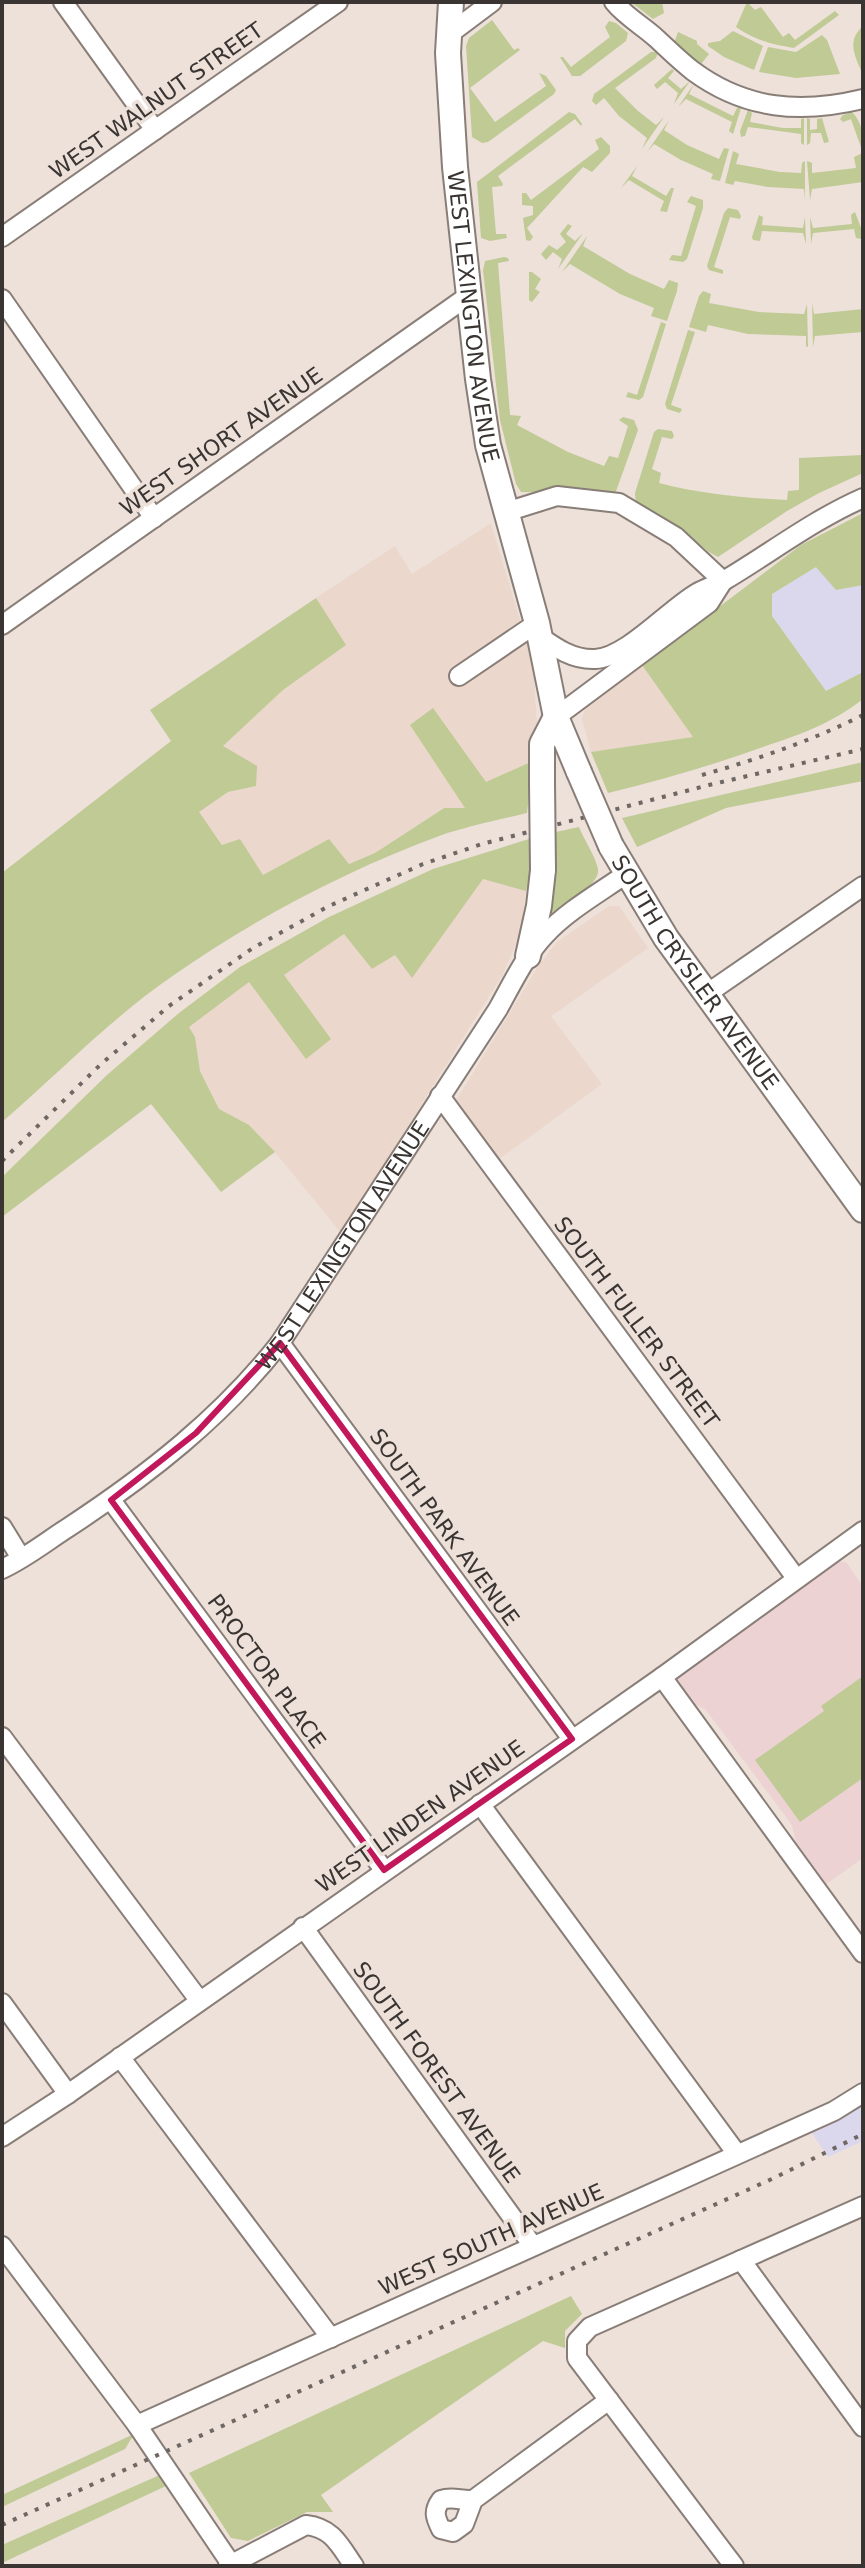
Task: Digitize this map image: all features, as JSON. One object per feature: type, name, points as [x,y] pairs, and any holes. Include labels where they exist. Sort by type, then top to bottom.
[{"type":"main road","name":"WEST LEXINGTON AVENUE","points":[[451,2],[448,35],[455,167],[488,445],[538,630]]},
{"type":"main road","name":"SOUTH CRYSLER AVENUE","points":[[538,630],[556,717],[626,874],[666,938],[863,1210]]},
{"type":"main road","points":[[528,956],[543,870],[542,744],[556,717]]},
{"type":"street","points":[[63,2],[155,130]]},
{"type":"street","name":"WEST WALNUT STREET","points":[[2,237],[338,2]]},
{"type":"street","points":[[448,35],[492,2]]},
{"type":"street","points":[[614,2],[692,70],[727,92],[777,107],[834,106],[863,99]]},
{"type":"street","name":"WEST SHORT AVENUE","points":[[2,625],[468,296]]},
{"type":"street","points":[[2,299],[154,518]]},
{"type":"street","points":[[506,512],[557,496],[619,503],[676,537],[723,581]]},
{"type":"street","points":[[459,676],[538,630],[560,651],[576,657],[594,659],[612,656],[696,594],[723,581],[811,524],[863,498]]},
{"type":"street","points":[[556,717],[709,603],[723,581]]},
{"type":"street","points":[[556,717],[573,691],[607,667],[612,656]]},
{"type":"street","name":"WEST LEXINGTON AVENUE","points":[[8,1567],[144,1476],[196,1433],[256,1374],[280,1343],[498,1009],[528,956],[564,918],[626,874]]},
{"type":"street","points":[[708,993],[863,886]]},
{"type":"street","name":"SOUTH FULLER STREET","points":[[440,1096],[796,1578]]},
{"type":"street","name":"SOUTH PARK AVENUE","points":[[280,1343],[572,1739]]},
{"type":"street","name":"PROCTOR PLACE","points":[[111,1500],[384,1870]]},
{"type":"street","points":[[2,1527],[8,1567]]},
{"type":"street","name":"WEST LINDEN AVENUE","points":[[2,2137],[68,2094],[662,1677],[863,1531]]},
{"type":"street","points":[[662,1677],[863,1953]]},
{"type":"street","points":[[2,1737],[199,2000]]},
{"type":"street","points":[[480,1804],[737,2154]]},
{"type":"street","name":"SOUTH FOREST AVENUE","points":[[303,1927],[533,2246]]},
{"type":"street","points":[[2,2003],[68,2094]]},
{"type":"street","points":[[120,2057],[331,2338]]},
{"type":"street","name":"WEST SOUTH AVENUE","points":[[137,2425],[834,2111],[863,2093]]},
{"type":"street","points":[[734,2566],[577,2358],[577,2341],[590,2327],[863,2206]]},
{"type":"street","points":[[2,2246],[137,2425],[229,2565],[306,2525],[319,2526],[329,2532],[354,2566]]},
{"type":"street","points":[[741,2260],[863,2427]]},
{"type":"street","points":[[473,2500],[609,2400]]},
{"type":"highlighted area","points":[[280,1343],[572,1739],[384,1870],[111,1500],[196,1433]]},
{"type":"shaded area","points":[[491,523],[533,664],[537,725],[533,761],[486,783],[433,709],[410,725],[466,808],[443,808],[375,853],[348,864],[329,839],[263,875],[240,840],[223,845],[198,812],[228,792],[256,786],[222,747],[283,690],[345,645],[316,598],[395,546],[412,574]]},
{"type":"shaded area","points":[[817,566],[836,590],[863,585],[863,672],[826,691],[772,616],[772,594]]},
{"type":"shaded area","points":[[642,665],[693,737],[591,752],[582,719],[585,709],[596,697]]},
{"type":"shaded area","points":[[483,878],[526,891],[521,932],[503,974],[341,1233],[249,1125],[219,1109],[200,1071],[195,1037],[188,1027],[249,982],[306,1058],[330,1039],[283,976],[344,934],[372,969],[395,955],[412,978]]},
{"type":"shaded area","points":[[609,906],[619,906],[648,948],[551,1016],[602,1084],[498,1160],[459,1107],[457,1099],[539,965],[557,942]]},
{"type":"shaded area","points":[[839,1561],[847,1563],[863,1587],[863,1858],[825,1885],[796,1843],[792,1825],[705,1709],[694,1704],[676,1680],[679,1674]]},
{"type":"shaded area","points":[[863,2102],[863,2141],[828,2157],[810,2130]]},
{"type":"green space","points":[[631,2],[662,2],[664,13],[653,19]]},
{"type":"green space","points":[[747,2],[755,10],[761,7],[783,37],[789,33],[795,40],[835,11],[839,15],[794,48],[764,41],[736,27]]},
{"type":"green space","points":[[492,20],[514,50],[520,50],[470,88],[495,122],[546,86],[539,73],[546,76],[556,90],[488,142],[482,143],[472,137],[466,46],[469,38]]},
{"type":"green space","points":[[609,21],[628,33],[626,41],[580,76],[572,76],[560,57],[571,67],[610,37],[605,27]]},
{"type":"green space","points":[[863,26],[863,75],[853,43]]},
{"type":"green space","points":[[733,31],[763,46],[754,70],[708,46],[708,43],[720,41]]},
{"type":"green space","points":[[678,32],[697,41],[709,54],[698,68],[673,46]]},
{"type":"green space","points":[[822,35],[827,40],[840,74],[796,78],[759,72],[768,47],[796,52]]},
{"type":"green space","points":[[651,52],[658,52],[656,58],[615,88],[656,125],[664,117],[642,149],[647,138],[619,116],[604,98],[596,105],[592,101],[594,94]]},
{"type":"green space","points":[[672,69],[674,71],[668,78],[681,89],[690,81],[674,104],[678,93],[665,82],[657,89],[654,85]]},
{"type":"green space","points":[[694,84],[689,94],[733,116],[737,108],[741,108],[733,134],[729,131],[732,122],[686,99],[678,107]]},
{"type":"green space","points":[[748,110],[752,113],[750,122],[783,128],[801,128],[801,119],[804,118],[804,145],[801,134],[748,127],[745,136],[741,137],[740,131]]},
{"type":"green space","points":[[569,112],[575,114],[581,126],[575,119],[498,176],[502,186],[492,187],[496,234],[506,234],[507,238],[490,241],[481,238],[477,182]]},
{"type":"green space","points":[[852,112],[860,125],[863,153],[851,119],[843,122],[840,119]]},
{"type":"green space","points":[[807,118],[810,119],[810,130],[817,129],[817,119],[822,118],[829,142],[824,143],[821,133],[811,133],[807,145]]},
{"type":"green space","points":[[669,120],[664,130],[687,145],[719,159],[724,148],[729,149],[720,181],[711,179],[713,174],[654,144],[647,152]]},
{"type":"green space","points":[[601,137],[610,146],[610,153],[592,172],[583,167],[527,228],[533,237],[530,241],[526,240],[523,218],[533,215],[533,206],[522,205],[522,193],[526,193],[531,200],[599,149],[595,140]]},
{"type":"green space","points":[[733,151],[739,154],[736,164],[780,172],[801,173],[805,161],[805,200],[804,189],[735,181],[733,185],[725,183]]},
{"type":"green space","points":[[863,153],[863,182],[812,189],[810,200],[807,161],[812,163],[812,173],[856,168],[854,157]]},
{"type":"green space","points":[[637,166],[632,176],[666,196],[674,188],[667,212],[660,211],[664,201],[629,180],[621,188]]},
{"type":"green space","points":[[691,196],[703,200],[703,208],[687,259],[683,262],[669,260],[672,255],[681,256],[696,206],[687,202]]},
{"type":"green space","points":[[728,208],[738,210],[741,216],[740,219],[730,217],[714,267],[723,270],[723,274],[709,270],[707,266]]},
{"type":"green space","points":[[855,212],[863,233],[861,239],[856,238],[854,229],[813,233],[811,244],[810,217],[813,228],[852,224],[851,215]]},
{"type":"green space","points":[[759,215],[763,217],[762,225],[803,228],[805,217],[806,244],[803,233],[762,231],[760,241],[753,240]]},
{"type":"green space","points":[[568,224],[572,226],[566,234],[575,241],[583,233],[558,269],[562,259],[553,252],[546,260],[541,254],[549,245],[557,250],[566,242],[560,234]]},
{"type":"green space","points":[[587,236],[583,246],[630,274],[664,289],[669,280],[678,283],[667,321],[651,316],[654,308],[620,294],[570,264],[562,272]]},
{"type":"green space","points":[[504,257],[509,261],[498,263],[510,415],[521,416],[517,425],[568,452],[604,466],[609,456],[618,458],[628,426],[619,420],[623,417],[634,420],[638,430],[615,494],[521,492],[516,484],[500,420],[483,270],[485,261]]},
{"type":"green space","points":[[529,272],[541,279],[535,289],[540,292],[532,302],[529,300]]},
{"type":"green space","points":[[703,291],[711,294],[709,303],[759,312],[804,314],[807,304],[808,347],[806,336],[748,334],[708,325],[706,332],[689,327]]},
{"type":"green space","points":[[812,303],[814,314],[863,309],[863,332],[815,336],[813,347]]},
{"type":"green space","points":[[661,322],[666,324],[643,397],[639,400],[626,397],[628,392],[637,395]]},
{"type":"green space","points":[[688,330],[695,332],[671,405],[682,409],[680,413],[667,409],[665,404]]},
{"type":"green space","points":[[658,429],[672,431],[674,436],[672,439],[662,437],[652,469],[661,473],[659,483],[675,487],[723,495],[787,500],[788,491],[799,490],[799,458],[863,455],[863,473],[787,511],[718,557],[682,530],[636,504],[635,493],[654,432]]},
{"type":"green space","points":[[863,513],[863,585],[836,590],[816,567],[772,594],[772,616],[826,691],[863,672],[863,699],[827,722],[790,738],[666,778],[608,793],[591,752],[693,737],[642,665],[801,545]]},
{"type":"green space","points":[[316,598],[346,645],[283,690],[223,746],[257,766],[256,786],[228,792],[199,812],[222,845],[240,839],[263,875],[329,839],[349,864],[375,853],[444,808],[465,808],[410,725],[433,708],[486,782],[533,761],[527,813],[460,829],[404,849],[302,897],[236,934],[129,1009],[2,1122],[2,873],[171,741],[150,710]]},
{"type":"green space","points":[[863,762],[863,781],[726,808],[637,847],[622,818]]},
{"type":"green space","points":[[579,827],[597,864],[597,875],[579,895],[548,916],[552,870],[555,869],[556,832]]},
{"type":"green space","points":[[529,839],[531,866],[526,891],[483,879],[412,978],[395,955],[372,969],[344,934],[284,975],[331,1039],[306,1059],[249,982],[189,1027],[195,1037],[200,1071],[219,1109],[249,1125],[275,1152],[221,1192],[151,1104],[2,1217],[2,1177],[107,1075],[179,1013],[240,967],[329,917],[433,869]]},
{"type":"green space","points":[[863,1676],[863,1778],[800,1822],[755,1760],[824,1711],[821,1706]]},
{"type":"green space","points":[[571,2296],[582,2314],[565,2331],[565,2348],[543,2341],[321,2495],[333,2512],[307,2512],[248,2541],[231,2538],[189,2473]]},
{"type":"green space","points":[[134,2434],[125,2449],[2,2507],[2,2495]]},
{"type":"green space","points":[[162,2474],[168,2485],[2,2563],[2,2545]]},
{"type":"railway","points":[[702,775],[784,749],[863,715]]},
{"type":"railway","points":[[2,1161],[100,1065],[169,1006],[253,948],[329,906],[423,864],[482,844],[863,749]]},
{"type":"railway","points":[[2,2525],[774,2178],[863,2134]]}]
